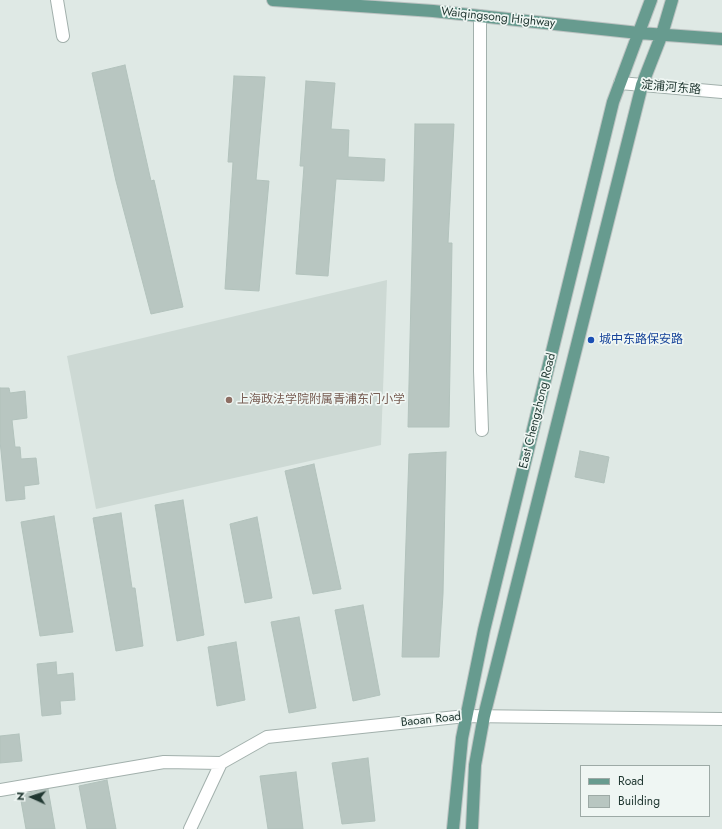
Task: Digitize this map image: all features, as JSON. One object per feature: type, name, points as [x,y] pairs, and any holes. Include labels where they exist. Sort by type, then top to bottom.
[{"type":"main road","name":"Waiqingsong Highway","points":[[273,0],[480,16],[639,33],[722,39]]},
{"type":"main road","name":"East Chengzhong Road","points":[[453,829],[462,738],[486,623],[609,117],[651,0]]},
{"type":"main road","name":"East Chengzhong Road","points":[[472,829],[475,764],[484,716],[642,85],[662,34],[672,0]]},
{"type":"street","points":[[58,0],[63,36]]},
{"type":"street","points":[[480,16],[480,371],[482,430]]},
{"type":"street","name":"淀浦河东路","points":[[620,83],[722,92]]},
{"type":"street","name":"Baoan Road","points":[[221,763],[267,737],[466,716],[722,719]]},
{"type":"street","points":[[0,790],[164,762],[221,763],[190,829]]},
{"type":"shaded area","name":"上海政法学院附属青浦东门小学","points":[[387,280],[381,445],[96,509],[67,356]]},
{"type":"building","points":[[125,65],[151,181],[154,180],[183,307],[151,314],[116,181],[92,73]]},
{"type":"building","points":[[234,76],[265,77],[256,180],[269,181],[259,291],[225,289],[233,162],[228,162]]},
{"type":"building","points":[[306,81],[335,83],[331,129],[349,130],[348,157],[385,159],[384,181],[336,179],[328,276],[296,274],[304,166],[300,166]]},
{"type":"building","points":[[415,124],[454,124],[448,243],[452,243],[449,427],[408,427]]},
{"type":"building","points":[[0,388],[9,388],[10,393],[25,391],[27,418],[12,420],[15,447],[20,447],[21,459],[36,458],[39,484],[24,486],[25,499],[6,501],[0,441]]},
{"type":"building","points":[[580,451],[609,457],[604,483],[575,477]]},
{"type":"building","points":[[446,452],[443,594],[439,657],[402,657],[409,454]]},
{"type":"building","points":[[314,464],[341,589],[313,594],[285,471]]},
{"type":"building","points":[[183,500],[204,635],[177,641],[155,505]]},
{"type":"building","points":[[121,513],[132,588],[135,588],[143,646],[116,651],[93,518]]},
{"type":"building","points":[[54,516],[73,632],[40,636],[21,522]]},
{"type":"building","points":[[257,517],[272,598],[245,603],[230,524]]},
{"type":"building","points":[[363,605],[380,695],[353,701],[335,610]]},
{"type":"building","points":[[299,617],[316,708],[289,713],[271,622]]},
{"type":"building","points":[[236,642],[245,700],[217,706],[208,647]]},
{"type":"building","points":[[56,662],[57,675],[73,673],[75,700],[60,701],[61,714],[42,716],[37,664]]},
{"type":"building","points":[[19,734],[22,761],[0,763],[0,736]]},
{"type":"building","points":[[368,758],[375,821],[342,824],[332,763]]},
{"type":"building","points":[[296,772],[303,829],[268,829],[260,776]]},
{"type":"building","points":[[107,780],[116,829],[87,829],[79,786]]},
{"type":"building","points":[[48,789],[55,829],[26,829],[20,795]]},
{"type":"place","name":"城中东路保安路","points":[[591,340]]},
{"type":"place","name":"上海政法学院附属青浦东门小学","points":[[229,400]]}]
